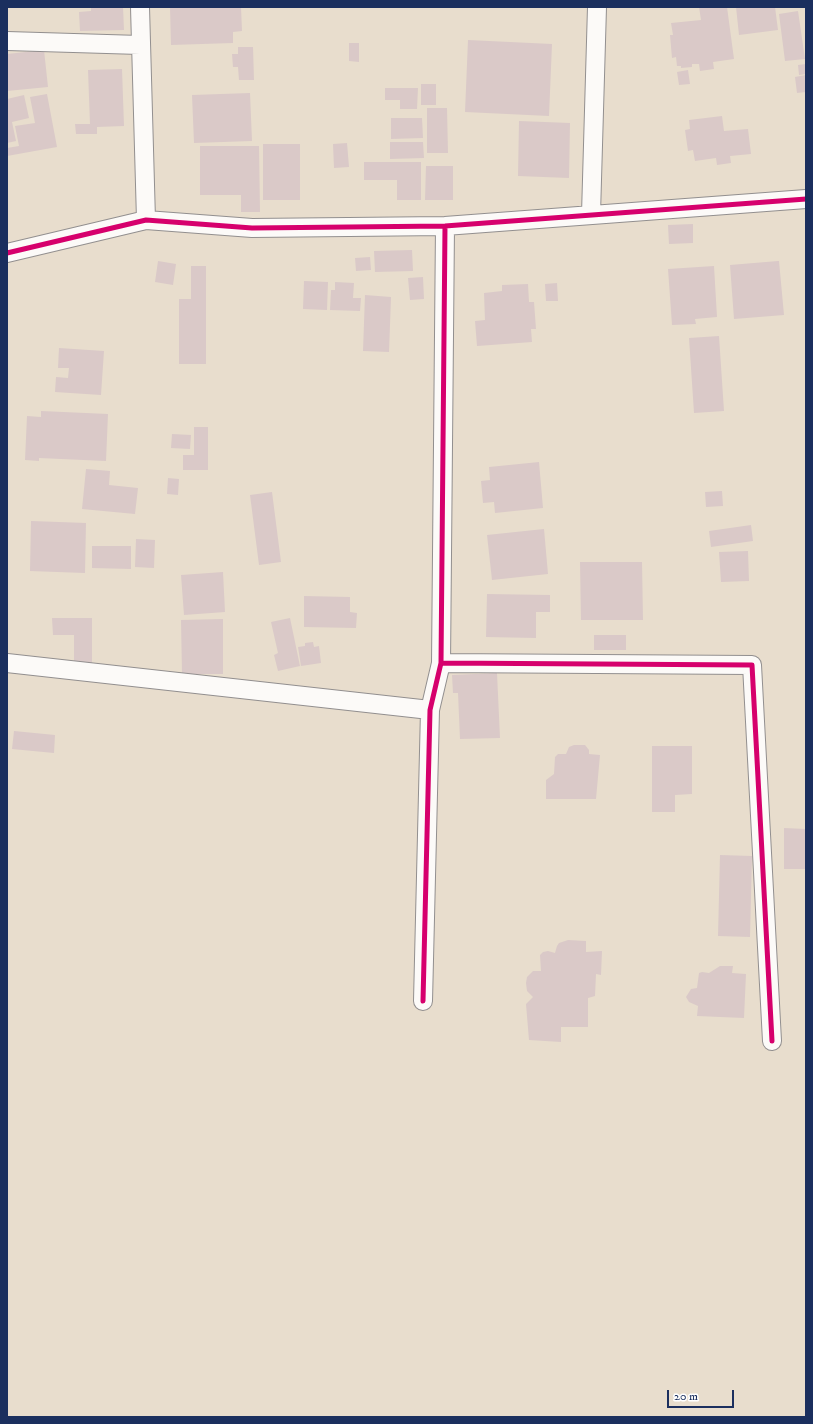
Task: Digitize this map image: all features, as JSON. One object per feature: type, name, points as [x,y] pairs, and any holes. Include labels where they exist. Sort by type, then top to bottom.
[{"type":"street","points":[[140,7],[146,220]]},
{"type":"street","points":[[591,214],[598,7]]},
{"type":"street","points":[[7,41],[140,45]]},
{"type":"street","points":[[7,253],[146,220],[252,228],[445,226],[806,199]]},
{"type":"street","points":[[423,1000],[430,710],[441,663],[445,226]]},
{"type":"street","points":[[441,663],[752,664],[772,1040]]},
{"type":"street","points":[[7,664],[430,710]]},
{"type":"building","points":[[91,7],[123,7],[124,30],[80,31],[79,12],[91,11]]},
{"type":"building","points":[[170,7],[241,7],[242,31],[233,32],[233,43],[171,45]]},
{"type":"building","points":[[699,7],[727,7],[734,59],[713,62],[714,69],[700,71],[699,64],[692,64],[692,67],[681,68],[681,66],[677,66],[676,57],[672,58],[670,35],[673,35],[671,23],[701,20]]},
{"type":"building","points":[[736,7],[775,7],[778,30],[739,35]]},
{"type":"building","points":[[798,11],[805,59],[785,61],[779,14]]},
{"type":"building","points":[[468,40],[552,44],[549,116],[465,112]]},
{"type":"building","points":[[349,43],[359,43],[359,62],[349,61]]},
{"type":"building","points":[[238,47],[253,47],[254,80],[239,80],[238,67],[233,67],[232,54],[238,54]]},
{"type":"building","points":[[44,50],[48,87],[7,91],[7,54]]},
{"type":"building","points":[[806,64],[806,74],[799,75],[798,65]]},
{"type":"building","points":[[122,69],[124,126],[97,127],[97,134],[76,134],[75,124],[90,124],[88,70]]},
{"type":"building","points":[[688,70],[690,84],[679,85],[677,72]]},
{"type":"building","points":[[806,75],[806,92],[797,93],[795,77]]},
{"type":"building","points":[[421,84],[436,84],[436,105],[421,105]]},
{"type":"building","points":[[385,88],[418,88],[417,109],[400,109],[400,100],[385,100]]},
{"type":"building","points":[[250,93],[252,141],[194,143],[192,95]]},
{"type":"building","points":[[47,94],[57,147],[7,156],[7,148],[19,146],[15,126],[35,123],[30,97]]},
{"type":"building","points":[[24,95],[29,118],[12,122],[16,141],[7,143],[7,99]]},
{"type":"building","points":[[427,108],[447,108],[448,153],[427,153]]},
{"type":"building","points":[[722,116],[724,131],[748,129],[751,154],[730,156],[731,163],[717,165],[716,158],[695,161],[693,150],[688,151],[685,130],[690,129],[689,120]]},
{"type":"building","points":[[391,118],[422,118],[423,138],[391,139]]},
{"type":"building","points":[[519,121],[570,123],[569,178],[518,176]]},
{"type":"building","points":[[390,142],[423,142],[424,158],[390,159]]},
{"type":"building","points":[[347,143],[349,167],[334,168],[333,144]]},
{"type":"building","points":[[263,144],[300,144],[300,200],[263,200]]},
{"type":"building","points":[[200,146],[259,146],[260,212],[241,212],[241,195],[200,195]]},
{"type":"building","points":[[364,162],[421,162],[421,200],[397,200],[397,180],[364,180]]},
{"type":"building","points":[[426,166],[453,166],[453,200],[425,200]]},
{"type":"building","points":[[693,224],[693,243],[669,244],[668,225]]},
{"type":"building","points":[[412,250],[413,271],[375,272],[374,251]]},
{"type":"building","points":[[370,257],[371,270],[356,271],[355,258]]},
{"type":"building","points":[[158,261],[176,264],[173,285],[155,282]]},
{"type":"building","points":[[779,261],[784,315],[734,319],[730,265]]},
{"type":"building","points":[[191,266],[206,266],[206,364],[179,364],[179,299],[191,299]]},
{"type":"building","points":[[714,266],[717,317],[695,319],[696,324],[672,325],[668,269]]},
{"type":"building","points":[[423,277],[424,299],[410,300],[408,278]]},
{"type":"building","points":[[304,281],[328,282],[327,310],[303,309]]},
{"type":"building","points":[[335,282],[354,283],[353,298],[361,298],[360,311],[330,310],[331,290],[335,290]]},
{"type":"building","points":[[557,283],[558,301],[546,301],[545,284]]},
{"type":"building","points":[[528,284],[529,302],[534,302],[536,329],[531,329],[532,342],[477,346],[475,321],[485,320],[484,293],[502,291],[502,285]]},
{"type":"building","points":[[365,295],[391,297],[389,352],[363,351]]},
{"type":"building","points":[[719,336],[724,411],[694,413],[689,338]]},
{"type":"building","points":[[59,348],[104,351],[101,395],[55,392],[56,377],[68,378],[69,368],[58,368]]},
{"type":"building","points":[[41,411],[108,414],[106,461],[39,458],[39,461],[25,460],[27,416],[41,417]]},
{"type":"building","points":[[194,427],[208,427],[208,470],[183,470],[183,455],[194,455]]},
{"type":"building","points":[[172,434],[191,435],[190,449],[171,448]]},
{"type":"building","points":[[539,462],[543,508],[495,513],[494,502],[483,503],[481,481],[490,480],[489,467]]},
{"type":"building","points":[[86,469],[110,471],[109,485],[138,488],[135,514],[82,509]]},
{"type":"building","points":[[168,478],[179,479],[178,495],[167,494]]},
{"type":"building","points":[[722,491],[723,506],[706,507],[705,492]]},
{"type":"building","points":[[272,492],[281,562],[259,565],[250,495]]},
{"type":"building","points":[[31,521],[86,523],[85,573],[30,571]]},
{"type":"building","points":[[751,525],[753,541],[711,547],[709,531]]},
{"type":"building","points":[[544,529],[548,574],[492,580],[487,535]]},
{"type":"building","points":[[136,539],[155,540],[154,568],[135,567]]},
{"type":"building","points":[[92,546],[131,546],[131,569],[92,568]]},
{"type":"building","points":[[748,551],[749,581],[721,582],[719,552]]},
{"type":"building","points":[[580,562],[642,562],[643,620],[581,620]]},
{"type":"building","points":[[223,572],[225,612],[184,615],[181,575]]},
{"type":"building","points":[[487,594],[550,595],[550,612],[536,612],[536,638],[486,637]]},
{"type":"building","points":[[304,596],[350,597],[350,612],[357,613],[356,628],[304,627]]},
{"type":"building","points":[[52,618],[92,618],[92,663],[74,664],[74,635],[53,635]]},
{"type":"building","points":[[290,618],[300,666],[278,671],[274,655],[278,653],[271,622]]},
{"type":"building","points":[[223,619],[223,674],[182,674],[181,620]]},
{"type":"building","points":[[594,635],[626,635],[626,650],[594,650]]},
{"type":"building","points":[[313,642],[314,647],[319,646],[321,663],[301,666],[298,647],[305,646],[305,643]]},
{"type":"building","points":[[497,673],[500,738],[460,739],[458,693],[453,693],[452,675]]},
{"type":"building","points":[[14,731],[55,735],[54,753],[12,749]]},
{"type":"building","points":[[574,745],[585,745],[589,750],[589,754],[600,755],[596,799],[546,799],[546,780],[554,774],[555,757],[558,754],[566,754],[569,747]]},
{"type":"building","points":[[652,746],[692,746],[692,794],[675,795],[675,812],[652,812]]},
{"type":"building","points":[[784,828],[806,829],[806,869],[784,869]]},
{"type":"building","points":[[720,855],[752,856],[750,937],[718,936]]},
{"type":"building","points":[[568,940],[586,941],[586,952],[602,951],[601,975],[596,974],[595,996],[588,998],[588,1027],[561,1027],[561,1042],[529,1040],[526,1004],[533,997],[527,991],[527,977],[533,971],[541,971],[540,955],[543,952],[548,951],[555,953],[559,943]]},
{"type":"building","points":[[720,966],[733,966],[732,973],[746,974],[744,1018],[697,1016],[698,1006],[689,1002],[686,997],[691,989],[697,988],[699,973],[709,973]]},
{"type":"cycle path","points":[[7,253],[146,220],[252,228],[445,226],[806,199]]},
{"type":"cycle path","points":[[423,1001],[430,710],[441,663],[445,226]]},
{"type":"cycle path","points":[[441,663],[752,665],[772,1041]]}]
